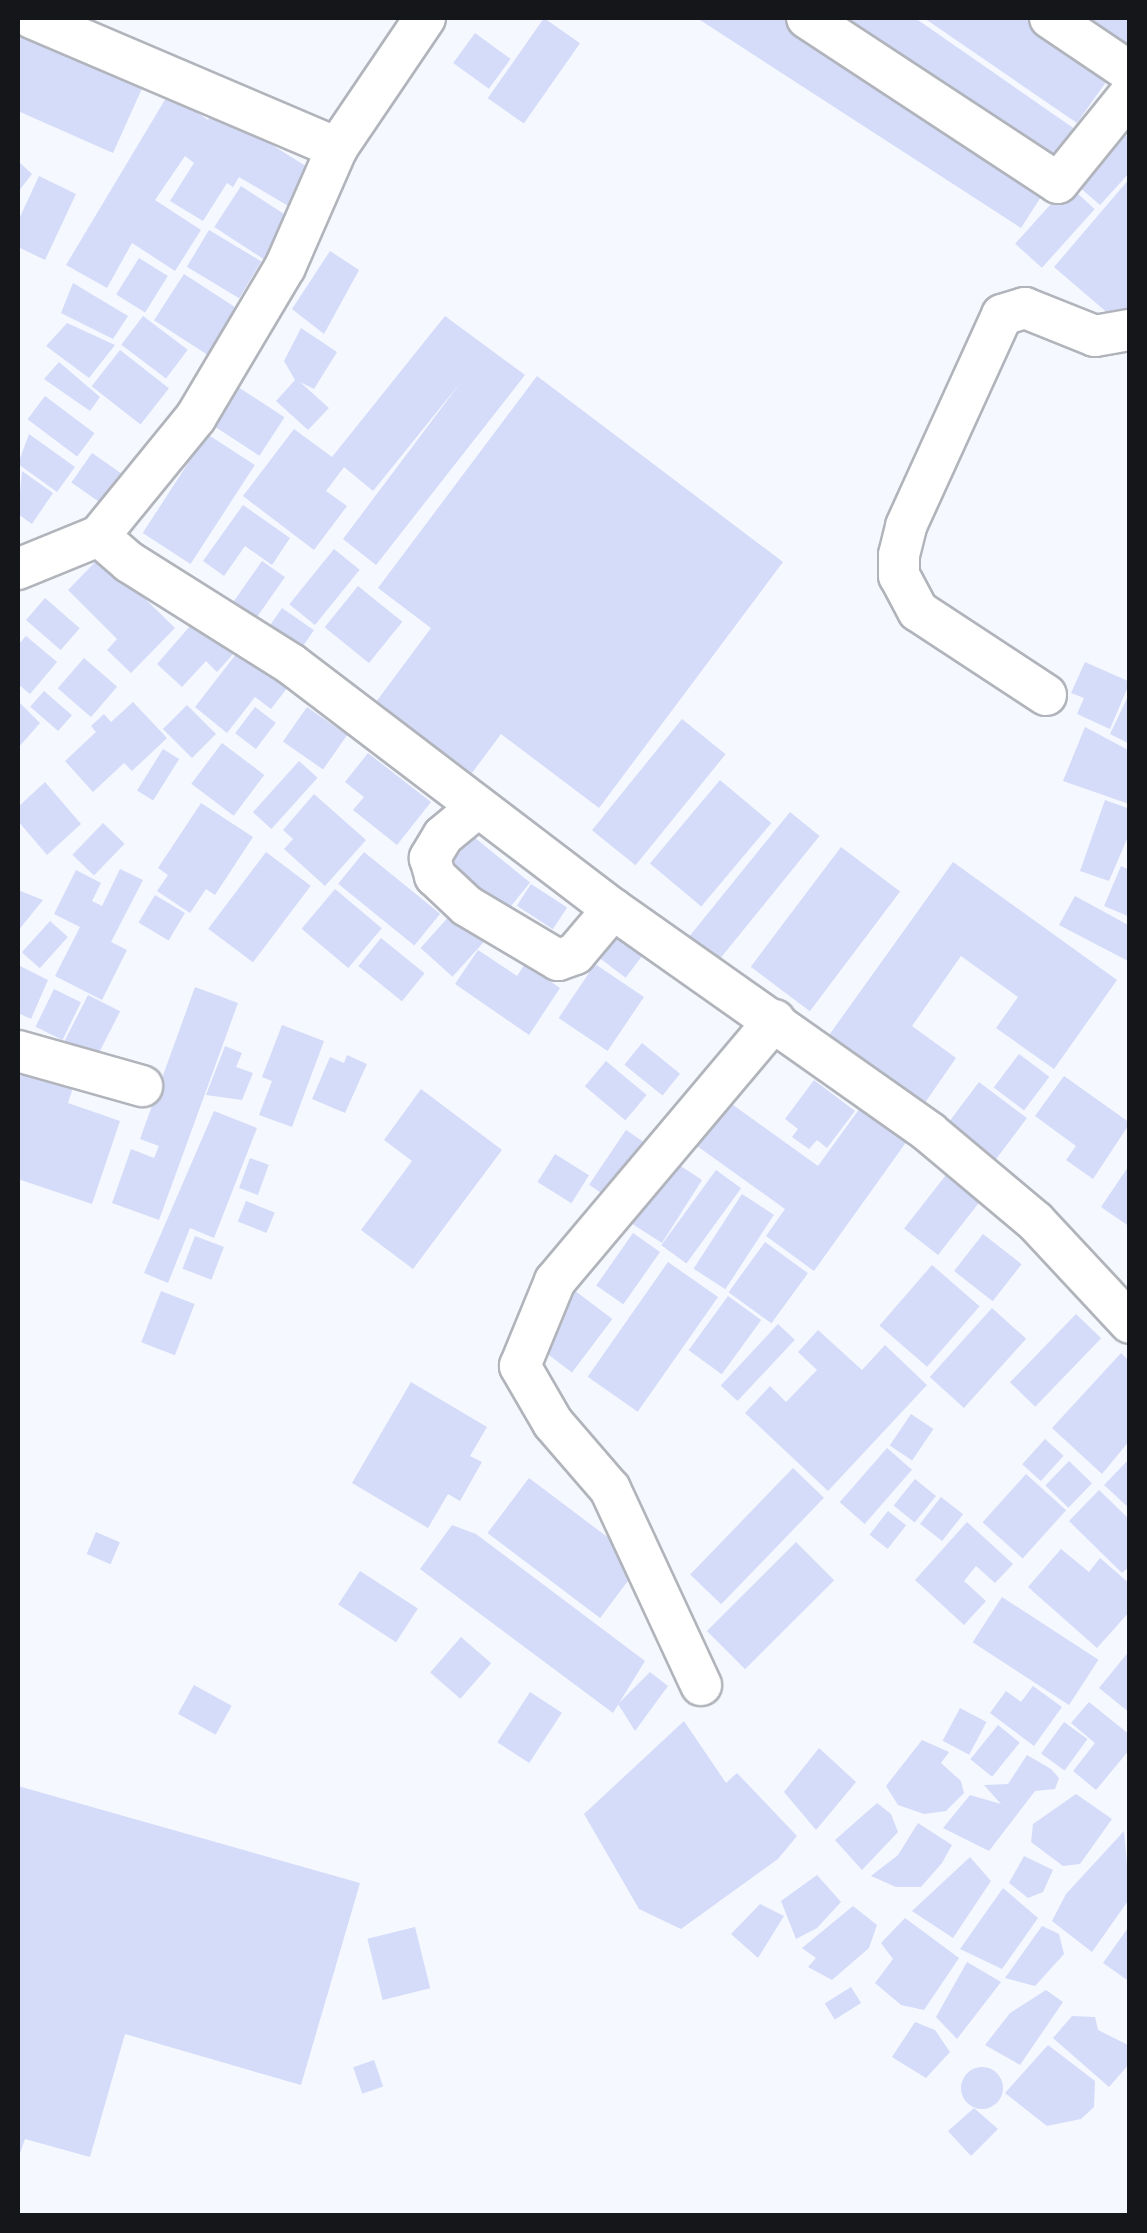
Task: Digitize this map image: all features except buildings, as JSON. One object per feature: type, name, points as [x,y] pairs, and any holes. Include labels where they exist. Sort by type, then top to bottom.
[{"type":"street","points":[[32,18],[338,148]]},
{"type":"street","points":[[18,569],[99,536],[196,417],[285,268],[338,148],[425,18]]},
{"type":"street","points":[[1050,18],[1130,72]]},
{"type":"street","points":[[824,22],[1058,183],[1130,94]]},
{"type":"street","points":[[1046,695],[918,611],[899,576],[899,555],[1002,315],[1025,308],[1095,336],[1130,330]]},
{"type":"street","points":[[99,536],[128,562],[291,664],[613,909],[776,1020],[1036,1221],[1130,1324]]},
{"type":"street","points":[[478,807],[442,836],[430,858],[435,876],[467,906],[558,960],[575,954],[613,909]]},
{"type":"street","points":[[701,1685],[610,1489],[553,1423],[520,1366],[555,1281],[776,1020]]},
{"type":"street","points":[[18,1052],[142,1086]]}]
